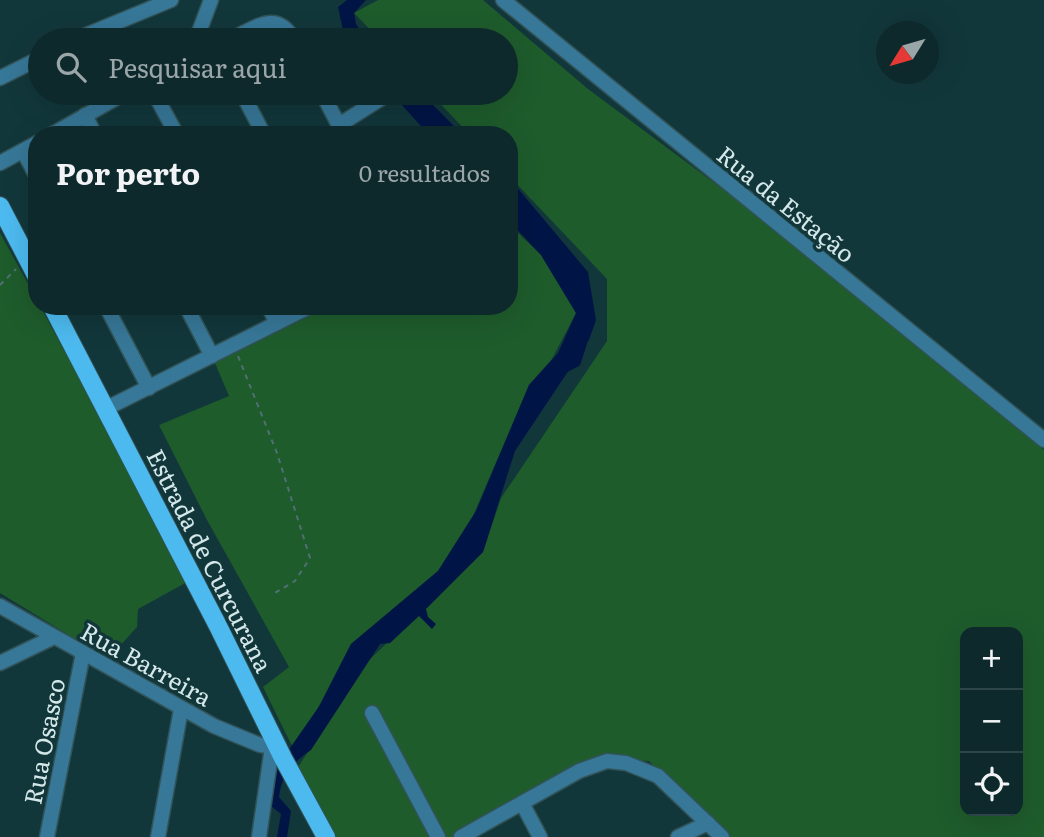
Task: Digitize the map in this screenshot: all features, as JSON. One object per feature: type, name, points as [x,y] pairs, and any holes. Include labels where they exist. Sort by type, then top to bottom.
[{"type":"main road","points":[[0,206],[28,260]]},
{"type":"main road","name":"Estrada de Curcurana","points":[[57,315],[277,751],[326,837]]},
{"type":"street","points":[[103,28],[170,0]]},
{"type":"street","points":[[200,28],[211,0]]},
{"type":"street","name":"Rua da Estação","points":[[503,0],[1044,440]]},
{"type":"street","points":[[257,28],[268,23],[282,24],[285,28]]},
{"type":"street","points":[[0,78],[28,64]]},
{"type":"street","points":[[66,126],[103,105]]},
{"type":"street","points":[[161,105],[172,126]]},
{"type":"street","points":[[248,105],[259,126]]},
{"type":"street","points":[[328,105],[340,126]]},
{"type":"street","points":[[347,126],[374,105]]},
{"type":"street","points":[[85,115],[90,126]]},
{"type":"street","points":[[0,163],[28,148]]},
{"type":"street","points":[[23,151],[28,160]]},
{"type":"street","points":[[111,315],[149,388]]},
{"type":"street","points":[[191,315],[212,356]]},
{"type":"street","points":[[273,315],[277,323]]},
{"type":"street","points":[[105,409],[293,315]]},
{"type":"street","name":"Rua Barreira","points":[[0,606],[181,709],[242,739],[277,751]]},
{"type":"street","points":[[0,663],[54,637]]},
{"type":"street","name":"Rua Osasco","points":[[47,837],[83,653]]},
{"type":"street","points":[[158,837],[181,709]]},
{"type":"street","points":[[372,713],[439,837]]},
{"type":"street","points":[[259,837],[277,751]]},
{"type":"street","points":[[461,837],[590,765],[614,761],[658,776],[722,837]]},
{"type":"street","points":[[522,803],[540,837]]},
{"type":"street","points":[[678,837],[708,823]]},
{"type":"path","points":[[0,285],[5,277],[28,260]]},
{"type":"path","points":[[234,345],[277,453],[310,558],[295,581],[273,594]]},
{"type":"green space","points":[[378,0],[483,0],[516,28],[368,28],[354,13]]},
{"type":"green space","points":[[518,30],[588,89],[844,279],[1044,450],[1044,837],[725,837],[649,761],[597,759],[462,837],[334,837],[296,770],[368,661],[483,552],[501,498],[607,341],[607,279],[518,185],[518,126],[461,126],[441,105],[518,105]]},
{"type":"green space","points":[[0,233],[28,284],[28,315],[45,315],[189,581],[138,609],[137,627],[108,659],[0,593]]},
{"type":"green space","points":[[518,233],[541,255],[576,313],[552,359],[529,385],[473,516],[438,571],[351,644],[295,752],[263,687],[289,667],[207,520],[159,425],[229,396],[212,356],[300,315],[518,315]]},
{"type":"water","points":[[347,0],[366,0],[354,13],[359,28],[342,28],[338,7]]},
{"type":"water","points":[[402,105],[433,105],[454,126],[421,126]]},
{"type":"water","points":[[518,189],[588,272],[596,320],[589,340],[515,451],[483,552],[426,609],[428,617],[436,624],[432,629],[419,616],[390,643],[380,644],[311,750],[289,770],[279,797],[291,811],[287,837],[277,837],[281,814],[271,806],[269,790],[274,771],[320,705],[351,644],[438,571],[476,511],[529,385],[558,353],[576,313],[541,255],[518,231]]},
{"type":"waterway","points":[[562,369],[576,362],[582,343]]}]
